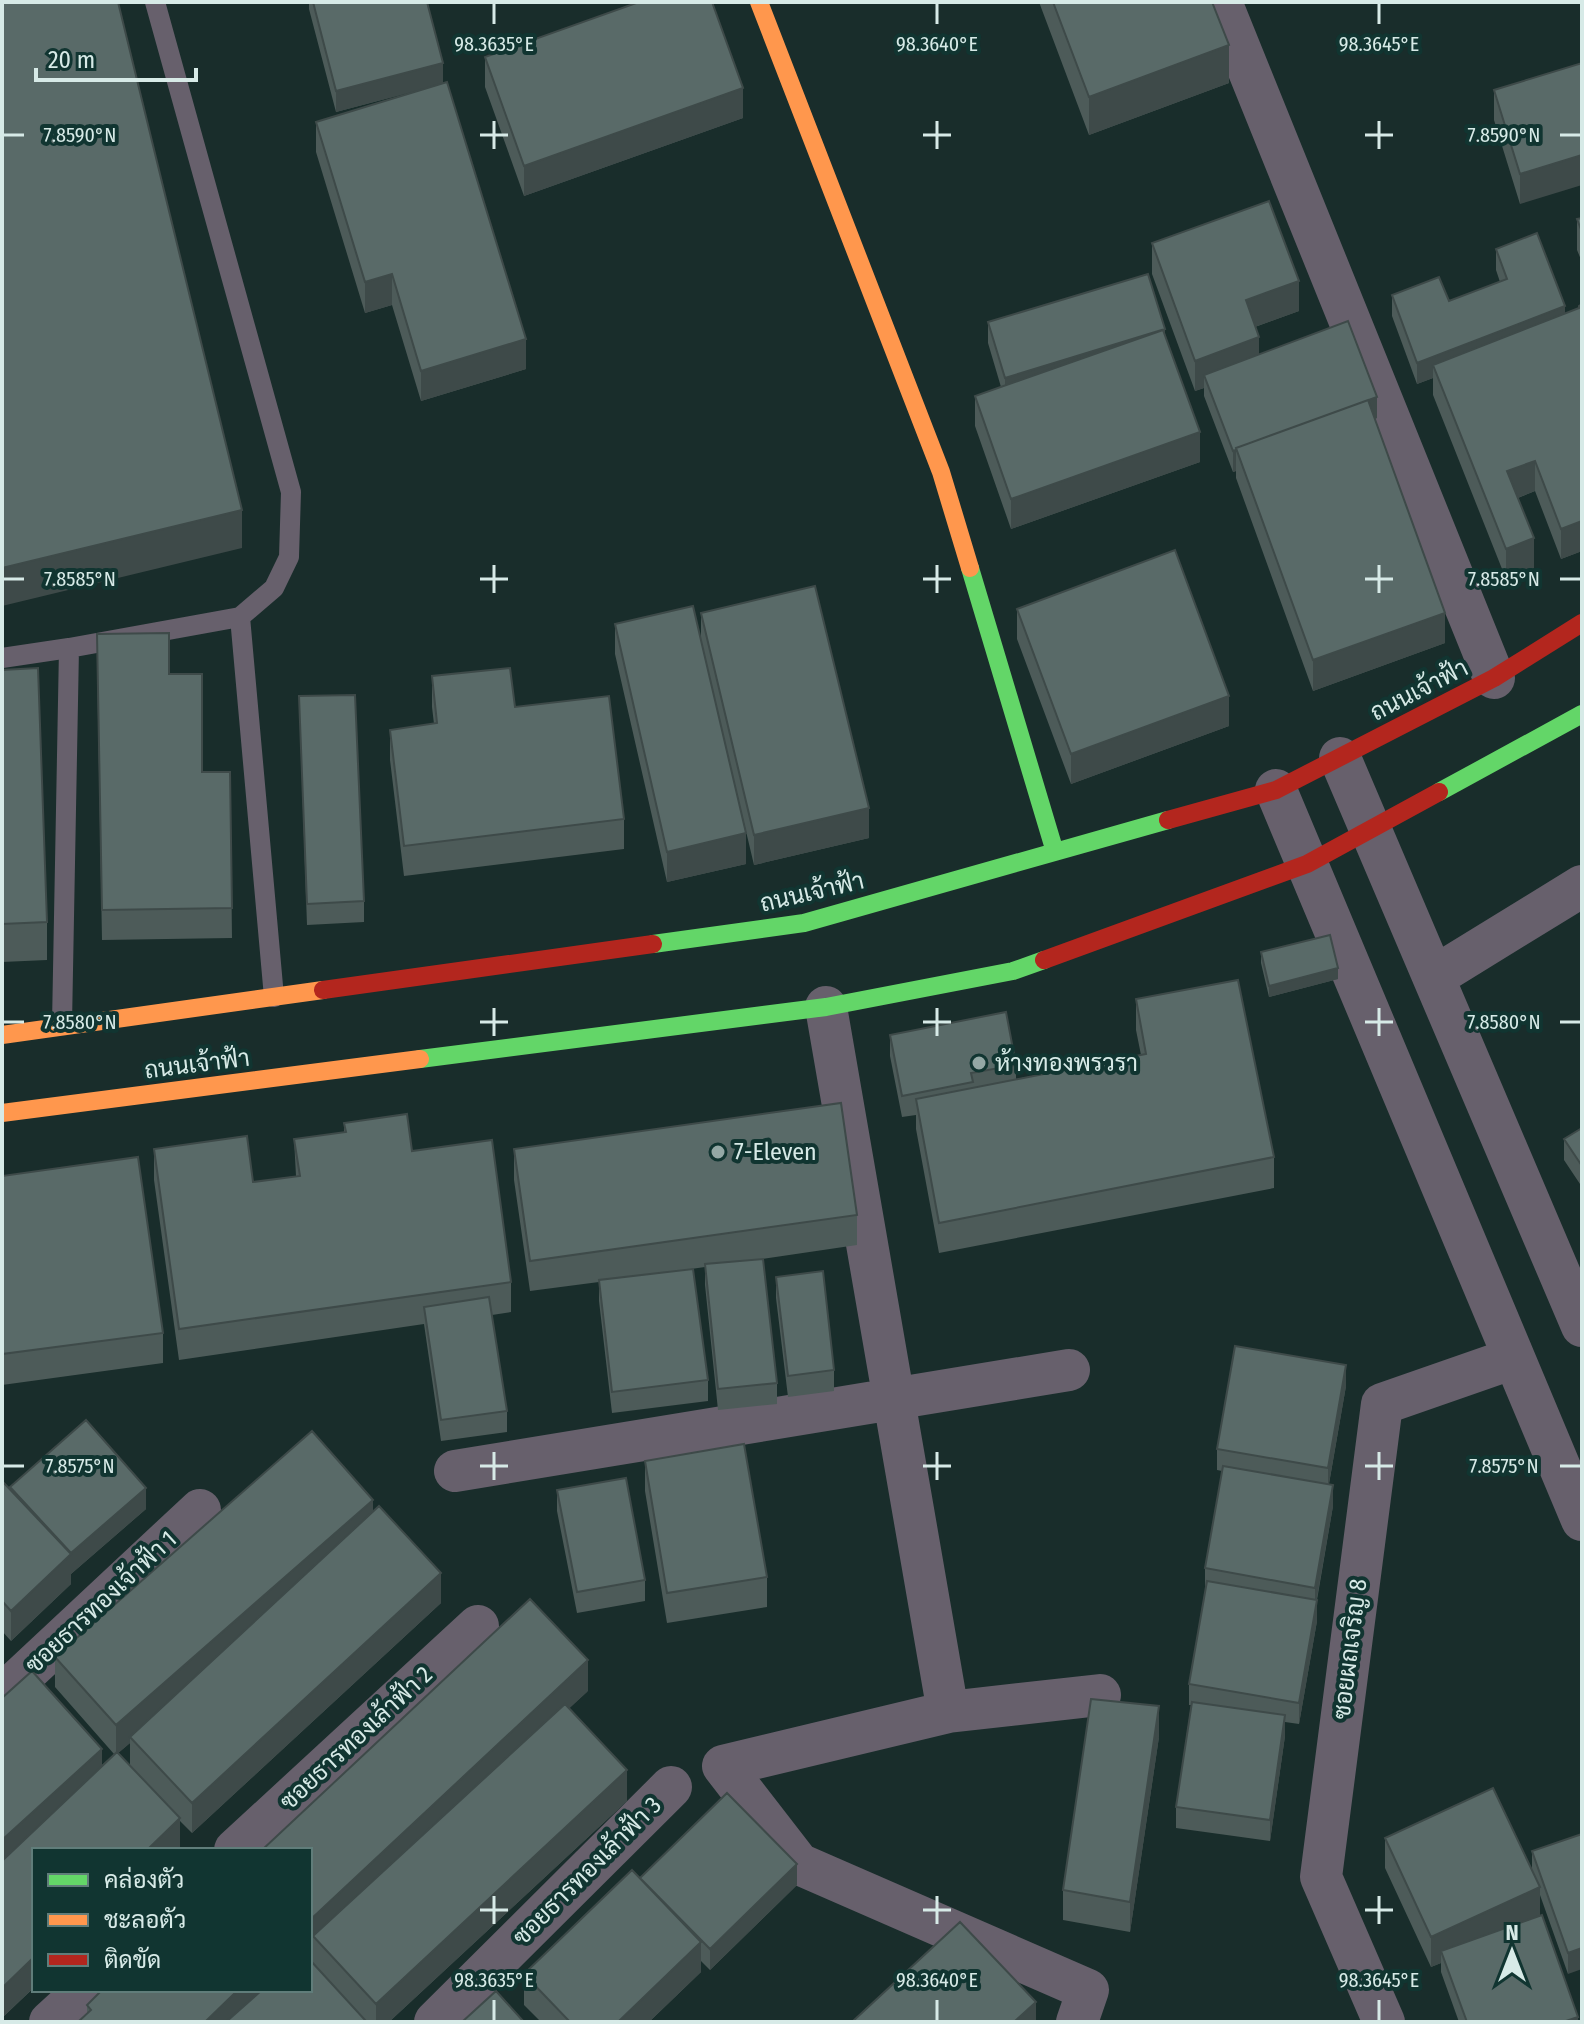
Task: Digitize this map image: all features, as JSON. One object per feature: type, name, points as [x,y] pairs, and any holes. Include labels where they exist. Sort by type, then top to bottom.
[{"type":"main road","points":[[759,2],[941,472],[1055,852]]},
{"type":"main road","name":"ถนนเจ้าฟ้า","points":[[2,1035],[62,1024],[804,923],[1276,790],[1494,678],[1582,623]]},
{"type":"main road","name":"ถนนเจ้าฟ้า","points":[[2,1113],[826,1007],[1013,971],[1307,864],[1582,714]]},
{"type":"street","points":[[1221,2],[1494,678]]},
{"type":"street","points":[[1340,758],[1580,1317]]},
{"type":"street","points":[[1276,790],[1582,1520]]},
{"type":"street","points":[[1434,977],[1582,886]]},
{"type":"street","points":[[826,1007],[948,1712]]},
{"type":"street","name":"ซอยผถเจริญ 8","points":[[1384,2022],[1321,1877],[1382,1404],[1514,1358]]},
{"type":"street","points":[[455,1471],[1069,1370]]},
{"type":"street","name":"ซอยธารทองเจ้าฟ้า 1","points":[[2,1695],[200,1510]]},
{"type":"street","name":"ซอยธารทองเล้าฟ้า 2","points":[[237,1848],[478,1626]]},
{"type":"street","points":[[1077,2022],[1088,1990],[799,1864],[723,1766],[948,1712],[1100,1695]]},
{"type":"street","name":"ซอยธารทองเล้าฟ้า 3","points":[[435,2022],[671,1787]]},
{"type":"street","points":[[50,2022],[83,1992]]},
{"type":"lane","points":[[2,658],[240,617],[274,588],[289,557],[291,492],[155,2]]},
{"type":"lane","points":[[240,617],[274,997]]},
{"type":"lane","points":[[62,1024],[69,648]]},
{"type":"building","points":[[2,2],[118,2],[242,510],[2,568]]},
{"type":"building","points":[[313,2],[427,2],[443,63],[336,91]]},
{"type":"building","points":[[639,2],[712,2],[743,88],[524,166],[485,57]]},
{"type":"building","points":[[1053,2],[1212,2],[1229,45],[1089,97]]},
{"type":"building","points":[[1582,63],[1582,155],[1520,174],[1494,90]]},
{"type":"building","points":[[447,82],[526,339],[421,371],[392,274],[365,282],[316,122]]},
{"type":"building","points":[[1269,201],[1299,281],[1246,300],[1259,337],[1195,361],[1152,243]]},
{"type":"building","points":[[1537,233],[1565,306],[1417,363],[1392,295],[1439,277],[1449,301],[1507,279],[1496,249]]},
{"type":"building","points":[[1148,274],[1165,329],[1005,378],[988,322]]},
{"type":"building","points":[[1582,304],[1582,521],[1561,529],[1535,461],[1507,471],[1534,538],[1506,549],[1433,365],[1579,308]]},
{"type":"building","points":[[1348,321],[1377,397],[1233,451],[1204,375]]},
{"type":"building","points":[[1163,330],[1200,432],[1011,499],[975,396]]},
{"type":"building","points":[[1368,400],[1445,613],[1313,660],[1236,448]]},
{"type":"building","points":[[1175,550],[1229,696],[1071,754],[1017,609]]},
{"type":"building","points":[[815,586],[869,808],[754,835],[701,613]]},
{"type":"building","points":[[693,606],[746,833],[667,852],[615,624]]},
{"type":"building","points":[[169,633],[169,674],[202,674],[202,772],[230,772],[232,908],[102,910],[97,634]]},
{"type":"building","points":[[38,668],[47,922],[2,924],[2,670]]},
{"type":"building","points":[[510,668],[515,707],[609,696],[624,819],[404,846],[390,730],[437,723],[432,676]]},
{"type":"building","points":[[355,695],[364,901],[307,904],[299,696]]},
{"type":"building","points":[[1330,935],[1338,968],[1269,986],[1261,952]]},
{"type":"building","points":[[1238,980],[1274,1157],[939,1223],[916,1099],[1146,1054],[1136,999]]},
{"type":"building","points":[[1006,1012],[1016,1065],[971,1073],[973,1082],[902,1096],[890,1035]]},
{"type":"building","points":[[841,1103],[857,1215],[530,1261],[514,1149]]},
{"type":"building","points":[[407,1114],[412,1151],[492,1140],[511,1282],[179,1329],[154,1149],[247,1136],[253,1182],[300,1176],[294,1139],[346,1132],[344,1123]]},
{"type":"building","points":[[1582,1128],[1582,1166],[1564,1139]]},
{"type":"building","points":[[138,1157],[163,1333],[2,1354],[2,1176]]},
{"type":"building","points":[[763,1259],[777,1383],[718,1389],[705,1264]]},
{"type":"building","points":[[693,1269],[708,1380],[612,1392],[599,1280]]},
{"type":"building","points":[[823,1271],[834,1370],[788,1376],[776,1277]]},
{"type":"building","points":[[489,1297],[507,1411],[441,1420],[424,1307]]},
{"type":"building","points":[[1235,1346],[1346,1365],[1328,1468],[1217,1449]]},
{"type":"building","points":[[86,1420],[146,1488],[71,1553],[10,1487]]},
{"type":"building","points":[[312,1431],[373,1500],[116,1725],[55,1657]]},
{"type":"building","points":[[744,1444],[767,1577],[667,1593],[645,1461]]},
{"type":"building","points":[[1223,1466],[1333,1485],[1315,1588],[1205,1568]]},
{"type":"building","points":[[626,1478],[645,1580],[577,1592],[557,1490]]},
{"type":"building","points":[[2,1481],[71,1554],[11,1611],[2,1601]]},
{"type":"building","points":[[379,1506],[441,1573],[192,1803],[130,1737]]},
{"type":"building","points":[[1207,1581],[1317,1600],[1299,1703],[1189,1684]]},
{"type":"building","points":[[530,1599],[588,1660],[312,1918],[312,1848],[264,1848]]},
{"type":"building","points":[[32,1671],[102,1749],[2,1840],[2,1698]]},
{"type":"building","points":[[1091,1699],[1159,1706],[1130,1902],[1063,1890]]},
{"type":"building","points":[[1192,1702],[1285,1715],[1270,1820],[1176,1807]]},
{"type":"building","points":[[565,1704],[627,1770],[376,2004],[313,1936]]},
{"type":"building","points":[[117,1752],[180,1818],[149,1848],[32,1848],[32,1959],[2,1988],[2,1861]]},
{"type":"building","points":[[1493,1788],[1540,1887],[1431,1937],[1385,1838]]},
{"type":"building","points":[[727,1793],[797,1864],[710,1949],[640,1878]]},
{"type":"building","points":[[1582,1834],[1582,1948],[1568,1953],[1532,1851]]},
{"type":"building","points":[[632,1870],[701,1942],[618,2022],[570,2022],[524,1974]]},
{"type":"building","points":[[1542,1915],[1578,2017],[1563,2022],[1467,2022],[1441,1951]]},
{"type":"building","points":[[960,1922],[1036,2002],[1014,2022],[852,2022]]},
{"type":"building","points":[[312,1962],[365,2020],[363,2022],[226,2022],[260,1992],[312,1992]]},
{"type":"building","points":[[496,1991],[524,2022],[462,2022]]},
{"type":"building","points":[[100,1992],[236,1992],[205,2022],[78,2022],[91,2010],[87,2005]]},
{"type":"traffic: fast","points":[[970,568],[1055,852]]},
{"type":"traffic: fast","points":[[1439,792],[1582,714]]},
{"type":"traffic: fast","points":[[653,944],[804,923],[1168,820]]},
{"type":"traffic: fast","points":[[420,1059],[826,1007],[1013,971],[1044,960]]},
{"type":"traffic: slow","points":[[759,2],[941,472],[970,568]]},
{"type":"traffic: slow","points":[[2,1035],[323,990]]},
{"type":"traffic: slow","points":[[2,1113],[420,1059]]},
{"type":"traffic: jam","points":[[1168,820],[1276,790],[1494,678],[1582,623]]},
{"type":"traffic: jam","points":[[1044,960],[1307,864],[1439,792]]},
{"type":"traffic: jam","points":[[323,990],[653,944]]},
{"type":"place","name":"ห้างทองพรวรา","points":[[979,1063]]},
{"type":"place","name":"7-Eleven","points":[[718,1152]]}]
